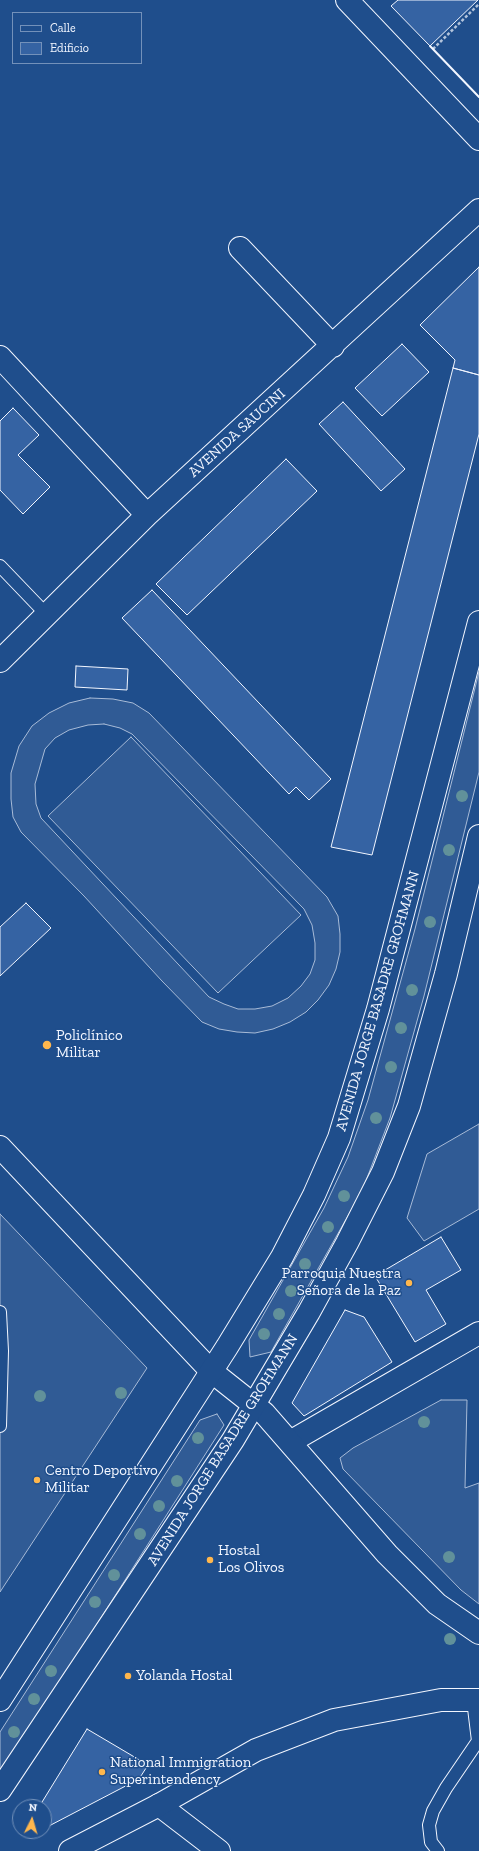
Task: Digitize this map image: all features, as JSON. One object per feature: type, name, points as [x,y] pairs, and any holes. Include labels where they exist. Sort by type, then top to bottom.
[{"type":"main road","points":[[347,0],[479,139]]},
{"type":"main road","name":"AVENIDA SAUCINI","points":[[0,661],[147,515],[333,346],[479,210]]},
{"type":"main road","points":[[240,248],[333,346]]},
{"type":"main road","points":[[0,357],[147,515]]},
{"type":"main road","name":"AVENIDA JORGE BASADRE GROHMANN","points":[[0,1700],[211,1371],[282,1257],[314,1195],[339,1138],[378,1009],[479,622]]},
{"type":"main road","name":"AVENIDA JORGE BASADRE GROHMANN","points":[[0,1790],[254,1405],[347,1244],[383,1172],[409,1106],[446,974],[479,836]]},
{"type":"main road","points":[[0,1147],[211,1371],[254,1405],[290,1442],[387,1554],[436,1604],[479,1633]]},
{"type":"main road","points":[[290,1442],[479,1333]]},
{"type":"main road","points":[[70,1851],[159,1805],[256,1750],[334,1720],[441,1700],[476,1700]]},
{"type":"main road","points":[[159,1805],[219,1851]]},
{"type":"lane","points":[[0,566],[47,615]]},
{"type":"lane","points":[[0,1312],[2,1351],[0,1426]]},
{"type":"lane","points":[[438,1851],[431,1842],[429,1825],[433,1811],[446,1788],[478,1741],[476,1700]]},
{"type":"path","points":[[433,49],[479,4]]},
{"type":"shaded area","points":[[479,672],[479,772],[424,996],[390,1118],[362,1191],[271,1352],[250,1357],[249,1340],[324,1208],[348,1157],[368,1100],[415,929]]},
{"type":"shaded area","points":[[90,698],[113,699],[133,703],[149,713],[327,897],[338,916],[340,952],[336,969],[329,985],[318,1000],[306,1012],[290,1022],[273,1029],[255,1033],[219,1029],[202,1022],[84,896],[21,832],[13,817],[11,799],[11,773],[19,746],[32,726],[49,713],[69,703]],"holes":[[[104,724],[120,728],[132,734],[304,909],[312,925],[315,943],[315,960],[310,974],[301,986],[288,998],[272,1006],[255,1009],[238,1009],[209,997],[41,818],[36,804],[35,784],[45,749],[55,738],[69,730],[88,725]]]},
{"type":"shaded area","points":[[131,737],[301,915],[218,993],[48,816]]},
{"type":"shaded area","points":[[479,1124],[479,1209],[424,1241],[407,1218],[427,1154]]},
{"type":"shaded area","name":"Centro Deportivo Militar","points":[[0,1214],[147,1368],[0,1592]]},
{"type":"shaded area","points":[[441,1400],[467,1400],[465,1488],[479,1483],[479,1604],[461,1590],[343,1469],[340,1458],[353,1448]]},
{"type":"shaded area","points":[[217,1414],[224,1425],[0,1776],[0,1732],[200,1420]]},
{"type":"building","points":[[398,0],[478,0],[430,46],[391,6]]},
{"type":"building","points":[[479,267],[479,375],[453,368],[455,360],[420,325]]},
{"type":"building","points":[[402,344],[429,372],[382,416],[355,388]]},
{"type":"building","points":[[453,368],[479,375],[479,434],[372,855],[331,847]]},
{"type":"building","points":[[343,402],[405,469],[381,491],[319,424]]},
{"type":"building","points":[[13,408],[39,435],[18,455],[50,487],[23,514],[0,490],[0,421]]},
{"type":"building","points":[[286,459],[317,491],[187,615],[156,584]]},
{"type":"building","points":[[152,590],[331,779],[309,800],[296,787],[289,794],[122,618]]},
{"type":"building","points":[[76,666],[128,669],[127,690],[75,687]]},
{"type":"building","points":[[26,903],[51,928],[0,976],[0,927]]},
{"type":"building","name":"Parroquia Nuestra Señora de la Paz","points":[[441,1237],[461,1270],[426,1290],[446,1324],[415,1342],[375,1276]]},
{"type":"building","points":[[345,1310],[364,1317],[392,1362],[304,1416],[292,1403]]},
{"type":"building","name":"National Immigration Superintendency","points":[[87,1729],[148,1765],[139,1779],[52,1824],[52,1799],[44,1799]]},
{"type":"wall","points":[[430,46],[479,97]]},
{"type":"place","name":"Policlínico Militar","points":[[47,1045]]},
{"type":"place","name":"Parroquia Nuestra Señora de la Paz","points":[[409,1283]]},
{"type":"place","name":"Centro Deportivo Militar","points":[[37,1480]]},
{"type":"place","name":"Hostal Los Olivos","points":[[210,1560]]},
{"type":"place","name":"Yolanda Hostal","points":[[128,1676]]},
{"type":"place","name":"National Immigration Superintendency","points":[[102,1772]]}]
